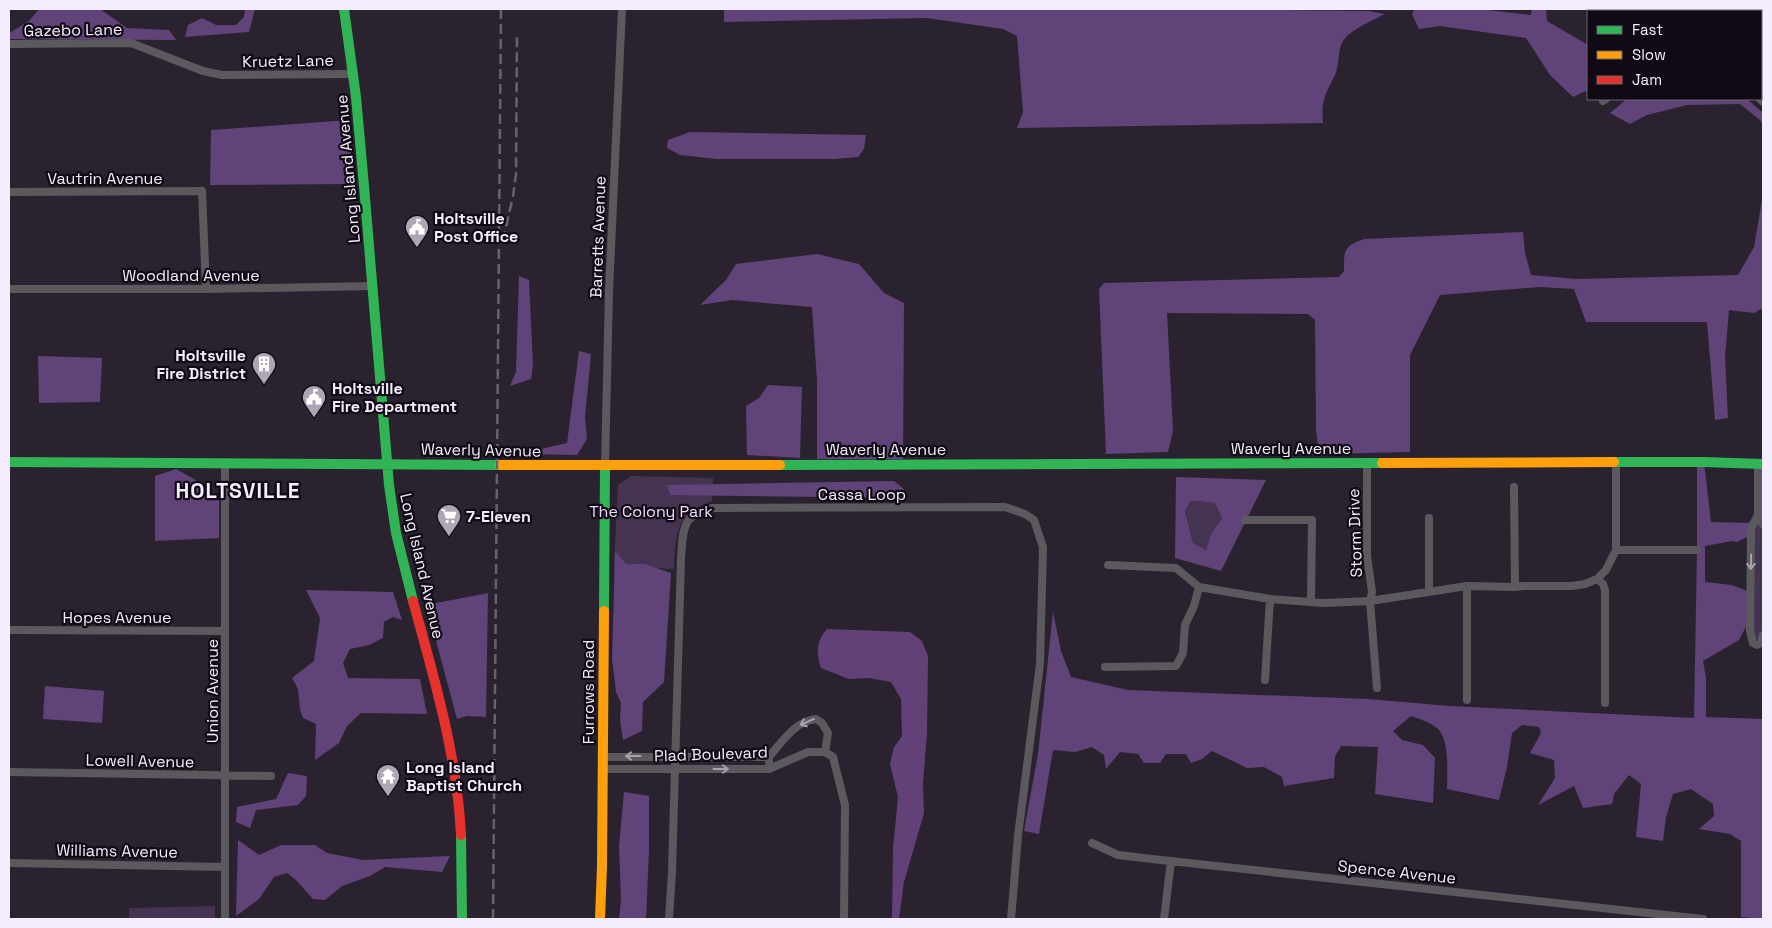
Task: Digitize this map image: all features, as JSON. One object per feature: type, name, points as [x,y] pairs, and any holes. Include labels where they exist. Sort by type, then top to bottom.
[{"type":"street","name":"Long Island Avenue","points":[[344,9],[361,138],[391,504],[406,575],[445,721],[453,759],[462,843],[462,919]]},
{"type":"street","name":"Barretts Avenue","points":[[605,466],[609,291],[622,9]]},
{"type":"street","name":"Gazebo Lane","points":[[9,44],[131,42],[203,71],[222,75]]},
{"type":"street","name":"Kruetz Lane","points":[[222,75],[354,74]]},
{"type":"street","name":"Vautrin Avenue","points":[[9,192],[202,191],[206,289]]},
{"type":"street","name":"Woodland Avenue","points":[[9,289],[206,289],[373,286]]},
{"type":"street","name":"Waverly Avenue","points":[[9,462],[605,466],[1616,462],[1761,464]]},
{"type":"street","points":[[1605,703],[1605,590],[1603,584],[1597,579],[1606,570],[1616,550],[1616,462]]},
{"type":"street","name":"Union Avenue","points":[[225,463],[225,919]]},
{"type":"street","name":"Storm Drive","points":[[1367,464],[1367,555],[1372,592],[1370,601],[1377,688]]},
{"type":"street","points":[[1761,464],[1758,515],[1751,528],[1750,631],[1753,643],[1757,645],[1761,643],[1763,635]]},
{"type":"street","name":"Furrows Road","points":[[600,919],[605,466]]},
{"type":"street","points":[[1514,487],[1515,587]]},
{"type":"street","name":"Cassa Loop","points":[[669,919],[683,530],[692,516],[702,510],[713,508],[1005,506],[1034,520],[1044,547],[1040,664],[1018,836],[1011,919]]},
{"type":"street","points":[[1758,515],[1763,524]]},
{"type":"street","points":[[1429,518],[1429,591]]},
{"type":"street","points":[[1245,520],[1312,520],[1311,601]]},
{"type":"street","points":[[1616,550],[1697,550]]},
{"type":"street","name":"Storm Drive","points":[[1108,566],[1176,568],[1199,586],[1270,599],[1324,603],[1370,601],[1467,586],[1572,586],[1585,584],[1597,579]]},
{"type":"street","points":[[1105,667],[1176,666],[1183,653],[1185,624],[1194,606],[1199,586]]},
{"type":"street","points":[[1467,586],[1467,700]]},
{"type":"street","points":[[1265,680],[1270,599]]},
{"type":"street","name":"Hopes Avenue","points":[[9,630],[226,630]]},
{"type":"street","points":[[769,769],[769,757],[792,730],[809,719],[816,719],[822,722],[828,733],[824,752],[833,757],[845,805],[844,919]]},
{"type":"street","name":"Plad Boulevard","points":[[603,769],[769,769],[808,752],[824,752]]},
{"type":"street","name":"Plad Boulevard","points":[[603,756],[769,757]]},
{"type":"street","name":"Lowell Avenue","points":[[9,772],[271,776]]},
{"type":"street","name":"Spence Avenue","points":[[1092,842],[1118,855],[1703,919]]},
{"type":"street","points":[[1164,919],[1171,861]]},
{"type":"street","name":"Williams Avenue","points":[[9,862],[225,867]]},
{"type":"green space","name":"The Colony Park","points":[[631,476],[713,478],[712,501],[691,512],[684,519],[680,527],[677,535],[674,569],[614,566],[618,485]]},
{"type":"green space","points":[[1191,502],[1215,503],[1222,518],[1211,534],[1206,551],[1193,543],[1185,510]]},
{"type":"green space","points":[[1758,515],[1763,524],[1763,638],[1753,643],[1751,528]]},
{"type":"green space","points":[[215,906],[215,919],[129,919],[129,908]]},
{"type":"shaded area","points":[[39,9],[100,9],[127,28],[169,30],[176,40],[9,39],[9,33],[29,21]]},
{"type":"shaded area","points":[[245,9],[255,9],[249,32],[185,37],[188,25],[202,18],[216,25],[236,25],[244,17]]},
{"type":"shaded area","points":[[724,9],[1278,9],[1369,11],[1385,14],[1348,35],[1341,45],[1336,72],[1324,98],[1323,123],[1017,128],[1023,112],[1017,36],[1003,29],[927,18],[724,22]]},
{"type":"shaded area","points":[[1415,9],[1480,9],[1531,15],[1532,9],[1546,9],[1547,21],[1587,44],[1587,90],[1573,97],[1550,75],[1526,38],[1440,26],[1419,29],[1412,14]]},
{"type":"shaded area","points":[[1626,100],[1748,100],[1763,113],[1763,125],[1760,120],[1740,104],[1687,105],[1647,115],[1630,124],[1610,113]]},
{"type":"shaded area","points":[[349,120],[353,184],[210,185],[211,130]]},
{"type":"shaded area","points":[[690,132],[866,135],[864,149],[858,157],[834,159],[717,159],[680,155],[667,148],[668,140]]},
{"type":"shaded area","points":[[1763,194],[1763,308],[1754,313],[1729,310],[1725,357],[1728,418],[1715,420],[1707,322],[1586,322],[1574,289],[1540,287],[1440,295],[1410,355],[1410,452],[1319,454],[1316,429],[1315,320],[1308,314],[1167,313],[1173,431],[1168,452],[1106,454],[1099,289],[1104,283],[1339,277],[1344,271],[1346,250],[1352,244],[1364,239],[1523,232],[1525,253],[1531,275],[1577,279],[1738,275],[1754,247]]},
{"type":"shaded area","points":[[817,254],[859,264],[884,293],[904,303],[903,459],[817,459],[817,381],[812,307],[732,300],[700,305],[726,280],[736,264]]},
{"type":"shaded area","points":[[519,276],[529,280],[533,364],[531,379],[510,386],[516,372]]},
{"type":"shaded area","points":[[579,351],[591,354],[585,417],[587,439],[577,455],[520,454],[567,443]]},
{"type":"shaded area","points":[[38,356],[102,358],[100,402],[39,403]]},
{"type":"shaded area","points":[[768,385],[802,387],[800,458],[747,455],[746,406],[759,398]]},
{"type":"shaded area","points":[[1697,462],[1704,462],[1711,522],[1754,523],[1751,535],[1737,542],[1732,541],[1705,546],[1705,582],[1732,585],[1750,592],[1750,619],[1739,640],[1703,661],[1706,678],[1706,717],[1763,719],[1763,919],[1741,917],[1741,841],[1730,834],[1699,829],[1714,816],[1713,804],[1691,789],[1673,794],[1666,817],[1663,841],[1636,837],[1641,784],[1629,775],[1614,794],[1612,804],[1583,808],[1574,786],[1538,805],[1555,778],[1554,760],[1530,753],[1541,733],[1539,727],[1522,725],[1512,733],[1507,767],[1499,800],[1447,789],[1447,757],[1441,733],[1431,724],[1411,716],[1393,731],[1402,740],[1423,745],[1435,758],[1433,803],[1375,794],[1378,747],[1341,746],[1335,756],[1334,778],[1284,786],[1282,777],[1264,767],[1247,768],[1212,751],[1202,759],[1191,763],[1186,754],[1166,754],[1160,763],[1144,763],[1138,754],[1120,752],[1106,769],[1104,755],[1092,747],[1075,752],[1053,750],[1039,834],[1024,831],[1038,754],[1053,612],[1061,651],[1071,677],[1128,690],[1368,699],[1450,706],[1694,718]]},
{"type":"shaded area","points":[[176,469],[201,483],[219,501],[219,538],[155,541],[155,476]]},
{"type":"shaded area","points":[[1176,477],[1266,480],[1221,571],[1175,558]],"holes":[[[1190,502],[1215,503],[1222,518],[1211,534],[1206,550],[1193,543],[1185,511]]]},
{"type":"shaded area","points":[[894,481],[904,489],[898,498],[670,495],[667,485]]},
{"type":"shaded area","points":[[615,551],[626,564],[645,564],[671,573],[664,682],[643,702],[642,731],[623,740],[620,721],[621,703],[616,692],[612,659]]},
{"type":"shaded area","points":[[306,590],[393,592],[402,620],[393,617],[384,622],[383,638],[369,645],[350,649],[343,663],[348,678],[420,679],[427,714],[361,713],[347,726],[339,743],[315,760],[316,724],[303,718],[298,689],[292,678],[314,661],[320,618]]},
{"type":"shaded area","points":[[488,593],[486,717],[467,716],[457,719],[427,607],[431,604]]},
{"type":"shaded area","points":[[827,629],[910,632],[922,641],[928,656],[927,733],[923,783],[924,813],[904,882],[899,919],[892,919],[893,849],[898,797],[890,764],[894,747],[902,736],[901,699],[891,682],[869,678],[849,679],[821,668],[818,647]]},
{"type":"shaded area","points":[[45,686],[104,691],[102,723],[43,719]]},
{"type":"shaded area","points":[[288,773],[307,776],[306,796],[298,805],[256,810],[250,828],[236,822],[237,807],[276,799]]},
{"type":"shaded area","points":[[624,792],[649,796],[646,919],[619,919],[621,900],[619,846]]},
{"type":"shaded area","points":[[238,840],[259,855],[281,845],[315,845],[327,853],[363,860],[450,856],[442,872],[385,867],[370,876],[342,886],[325,900],[313,899],[287,873],[274,877],[259,899],[236,916]]},
{"type":"railway","points":[[493,919],[501,9]]},
{"type":"railway","points":[[503,241],[516,174],[517,34]]},
{"type":"traffic: fast","points":[[344,9],[356,97],[389,485],[396,533],[413,601]]},
{"type":"traffic: fast","points":[[9,462],[500,465]]},
{"type":"traffic: fast","points":[[1614,462],[1763,464]]},
{"type":"traffic: fast","points":[[780,465],[1382,463]]},
{"type":"traffic: fast","points":[[604,611],[605,466]]},
{"type":"traffic: fast","points":[[461,835],[462,919]]},
{"type":"traffic: slow","points":[[1382,463],[1614,462]]},
{"type":"traffic: slow","points":[[500,465],[780,465]]},
{"type":"traffic: slow","points":[[600,919],[604,611]]},
{"type":"traffic: jam","points":[[413,601],[450,746],[459,805],[461,835]]},
{"type":"place","name":"Holtsville Post Office","points":[[417,248]]},
{"type":"place","name":"Holtsville Fire District","points":[[264,385]]},
{"type":"place","name":"Holtsville Fire Department","points":[[314,418]]},
{"type":"place","name":"7-Eleven","points":[[449,537]]},
{"type":"place","name":"Long Island Baptist Church","points":[[388,797]]},
{"type":"district","name":"HOLTSVILLE","points":[[238,490]]}]
